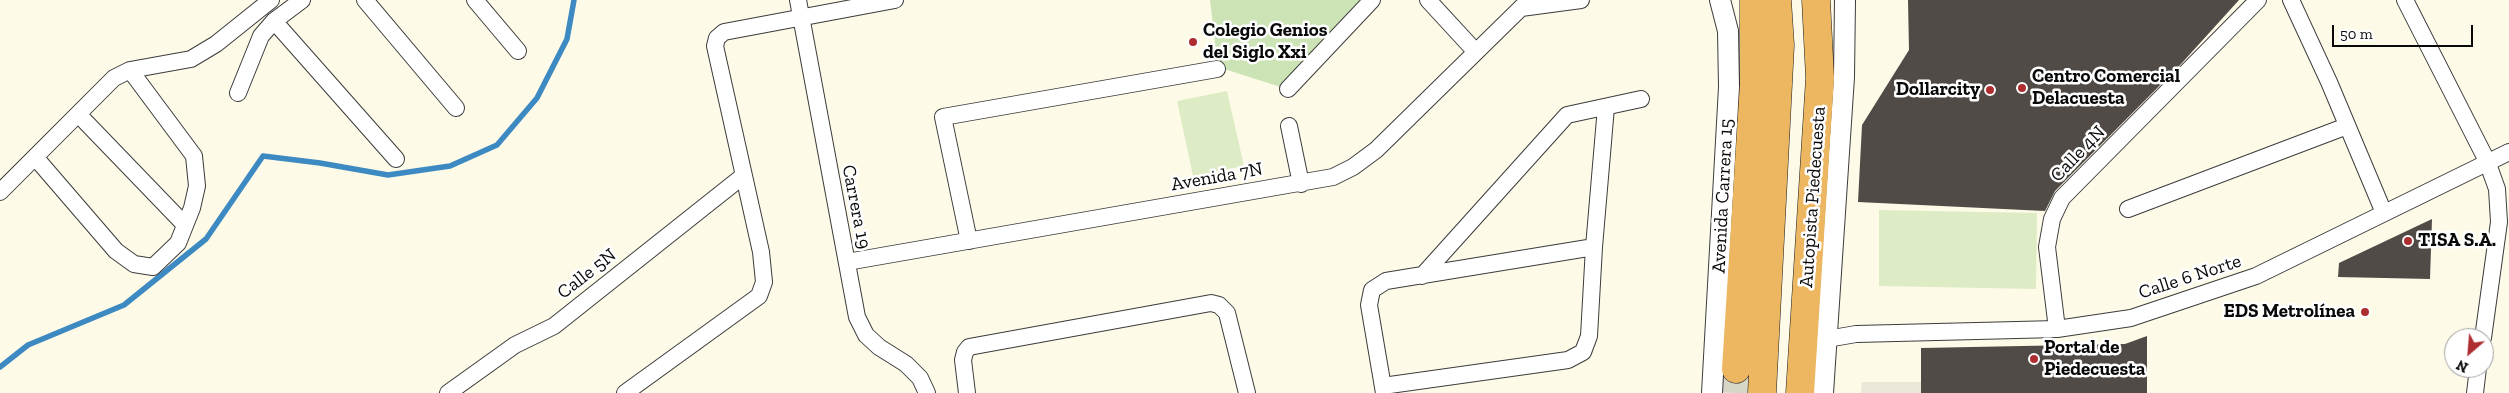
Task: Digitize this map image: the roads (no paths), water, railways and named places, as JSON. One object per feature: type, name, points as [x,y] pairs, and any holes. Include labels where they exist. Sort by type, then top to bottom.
[{"type":"highway","points":[[1736,369],[1754,84],[1754,0]]},
{"type":"highway","points":[[1762,393],[1780,45],[1777,0]]},
{"type":"highway","points":[[1780,393],[1796,89],[1795,0]]},
{"type":"highway","name":"Autopista Piedecuesta","points":[[1800,393],[1820,78],[1816,0]]},
{"type":"street","points":[[0,192],[114,78],[130,70],[191,59],[216,44],[271,0]]},
{"type":"street","points":[[238,92],[261,36],[274,21],[302,0]]},
{"type":"street","points":[[365,0],[456,108]]},
{"type":"street","points":[[475,0],[518,51]]},
{"type":"street","name":"Carrera 19","points":[[798,0],[857,317],[866,335],[879,347],[906,364],[920,378],[927,393]]},
{"type":"street","points":[[625,393],[759,296],[764,282],[761,252],[743,176],[733,117],[715,46],[717,38],[724,32],[895,0]]},
{"type":"street","points":[[1288,89],[1372,0]]},
{"type":"street","points":[[1428,0],[1475,51]]},
{"type":"street","points":[[1525,4],[1581,0]]},
{"type":"street","name":"Avenida Carrera 15","points":[[1712,393],[1729,87],[1728,31],[1720,0]]},
{"type":"street","points":[[1823,393],[1844,77],[1845,0]]},
{"type":"street","name":"Calle 4N","points":[[2057,329],[2047,247],[2052,219],[2062,198],[2258,0]]},
{"type":"street","points":[[2290,0],[2384,213]]},
{"type":"street","points":[[2405,0],[2487,161],[2497,189],[2499,222],[2483,328]]},
{"type":"street","name":"Avenida 7N","points":[[846,262],[1333,177],[1353,167],[1376,150],[1525,4]]},
{"type":"street","points":[[274,21],[396,159]]},
{"type":"street","points":[[969,241],[943,117],[1217,69]]},
{"type":"street","points":[[35,157],[116,251],[134,264],[153,267],[178,243],[185,225],[197,186],[194,156],[130,70]]},
{"type":"street","points":[[1422,276],[1567,115],[1641,99]]},
{"type":"street","points":[[1594,247],[1386,281],[1372,290],[1369,305],[1383,389],[1416,387],[1568,360],[1583,352],[1589,336],[1594,247],[1606,107]]},
{"type":"street","points":[[78,114],[185,225]]},
{"type":"street","points":[[1288,126],[1301,184]]},
{"type":"street","points":[[2128,210],[2347,126]]},
{"type":"street","name":"Calle 6 Norte","points":[[1827,338],[1856,334],[2057,329],[2131,318],[2256,276],[2487,161],[2509,152]]},
{"type":"street","name":"Calle 5N","points":[[448,393],[515,346],[554,326],[743,176]]},
{"type":"street","points":[[967,393],[963,360],[965,352],[970,347],[1211,303],[1219,305],[1227,313],[1248,393]]},
{"type":"street","points":[[1828,315],[1856,334]]},
{"type":"street","points":[[2475,393],[2477,378]]},
{"type":"waterway","points":[[0,367],[28,345],[124,305],[206,239],[263,156],[320,163],[388,175],[450,166],[497,145],[537,98],[567,39],[574,0]]},
{"type":"tunnel","points":[[1735,393],[1736,369]]},
{"type":"place","name":"Colegio Genios del Siglo Xxi","points":[[1193,42]]},
{"type":"place","name":"Centro Comercial Delacuesta","points":[[2022,88]]},
{"type":"place","name":"Dollarcity","points":[[1990,90]]},
{"type":"place","name":"TISA S.A.","points":[[2408,241]]},
{"type":"place","name":"EDS Metrolínea","points":[[2365,312]]},
{"type":"place","name":"Portal de Piedecuesta","points":[[2034,359]]}]
